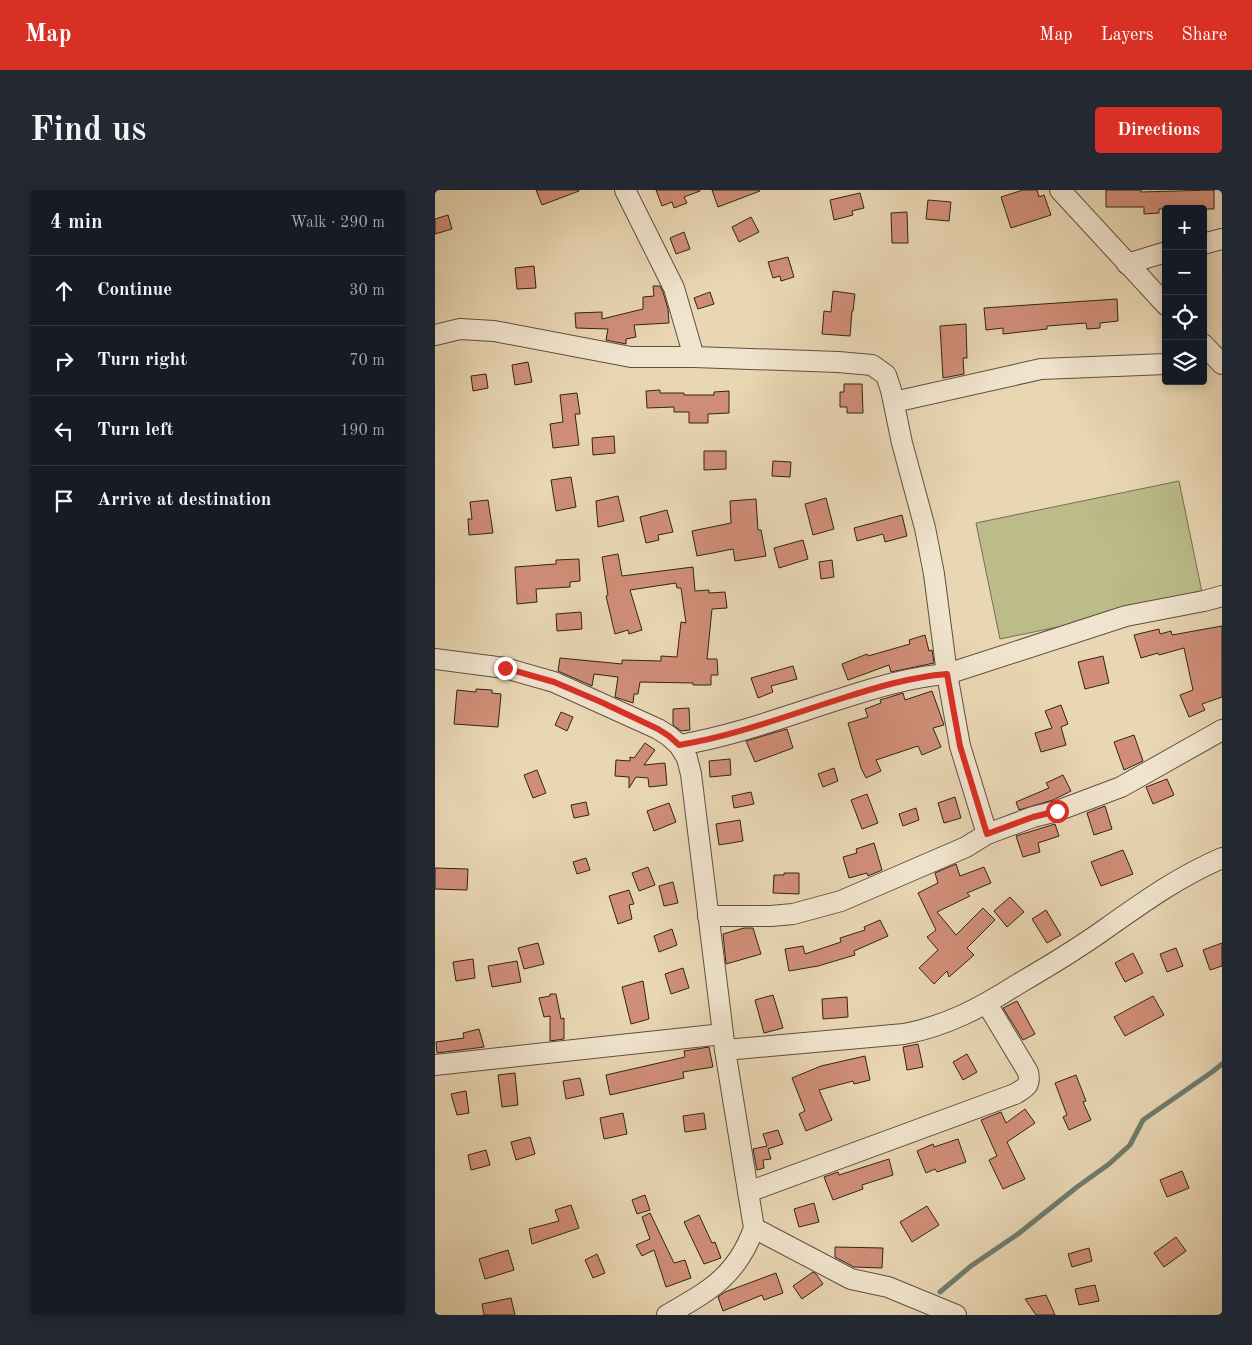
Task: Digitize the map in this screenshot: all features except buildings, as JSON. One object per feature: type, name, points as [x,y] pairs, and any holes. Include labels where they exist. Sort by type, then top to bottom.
[{"type":"street","points":[[625,190],[674,288],[694,357]]},
{"type":"street","points":[[1060,190],[1162,301]]},
{"type":"street","points":[[1207,243],[1222,240]]},
{"type":"street","points":[[1127,264],[1162,253]]},
{"type":"street","points":[[435,335],[460,329],[495,331],[631,358],[694,357],[838,362],[872,365],[886,375],[925,528],[934,574],[947,674],[960,746],[987,834]]},
{"type":"street","points":[[1207,350],[1215,362]]},
{"type":"street","points":[[894,402],[1041,369],[1162,364]]},
{"type":"street","points":[[679,745],[714,739],[871,689],[926,675],[947,674],[1127,616],[1222,596]]},
{"type":"street","points":[[435,659],[505,668],[554,682],[658,729],[679,745],[687,758],[691,774],[724,1042],[754,1228],[747,1247],[735,1266],[716,1284],[694,1300],[667,1315]]},
{"type":"street","points":[[708,916],[793,914],[841,901],[966,847],[987,834],[1121,787],[1222,730]]},
{"type":"street","points":[[435,1065],[724,1042],[904,1034],[924,1030],[943,1024],[987,1004],[1078,948],[1149,898],[1183,877],[1222,858]]},
{"type":"street","points":[[748,1192],[1006,1098],[1026,1088],[1030,1080],[1028,1072],[987,1004]]},
{"type":"street","points":[[754,1228],[851,1279],[888,1287],[956,1315]]},
{"type":"green space","points":[[1179,481],[1203,597],[1000,639],[976,523]]},
{"type":"waterway","points":[[940,1292],[971,1266],[1018,1234],[1109,1164],[1130,1145],[1143,1120],[1222,1064]]},
{"type":"route","points":[[505,668],[554,682],[601,702],[658,729],[679,745],[714,739],[871,689],[926,675],[947,674],[960,746],[987,834],[1033,817],[1057,811]]}]
